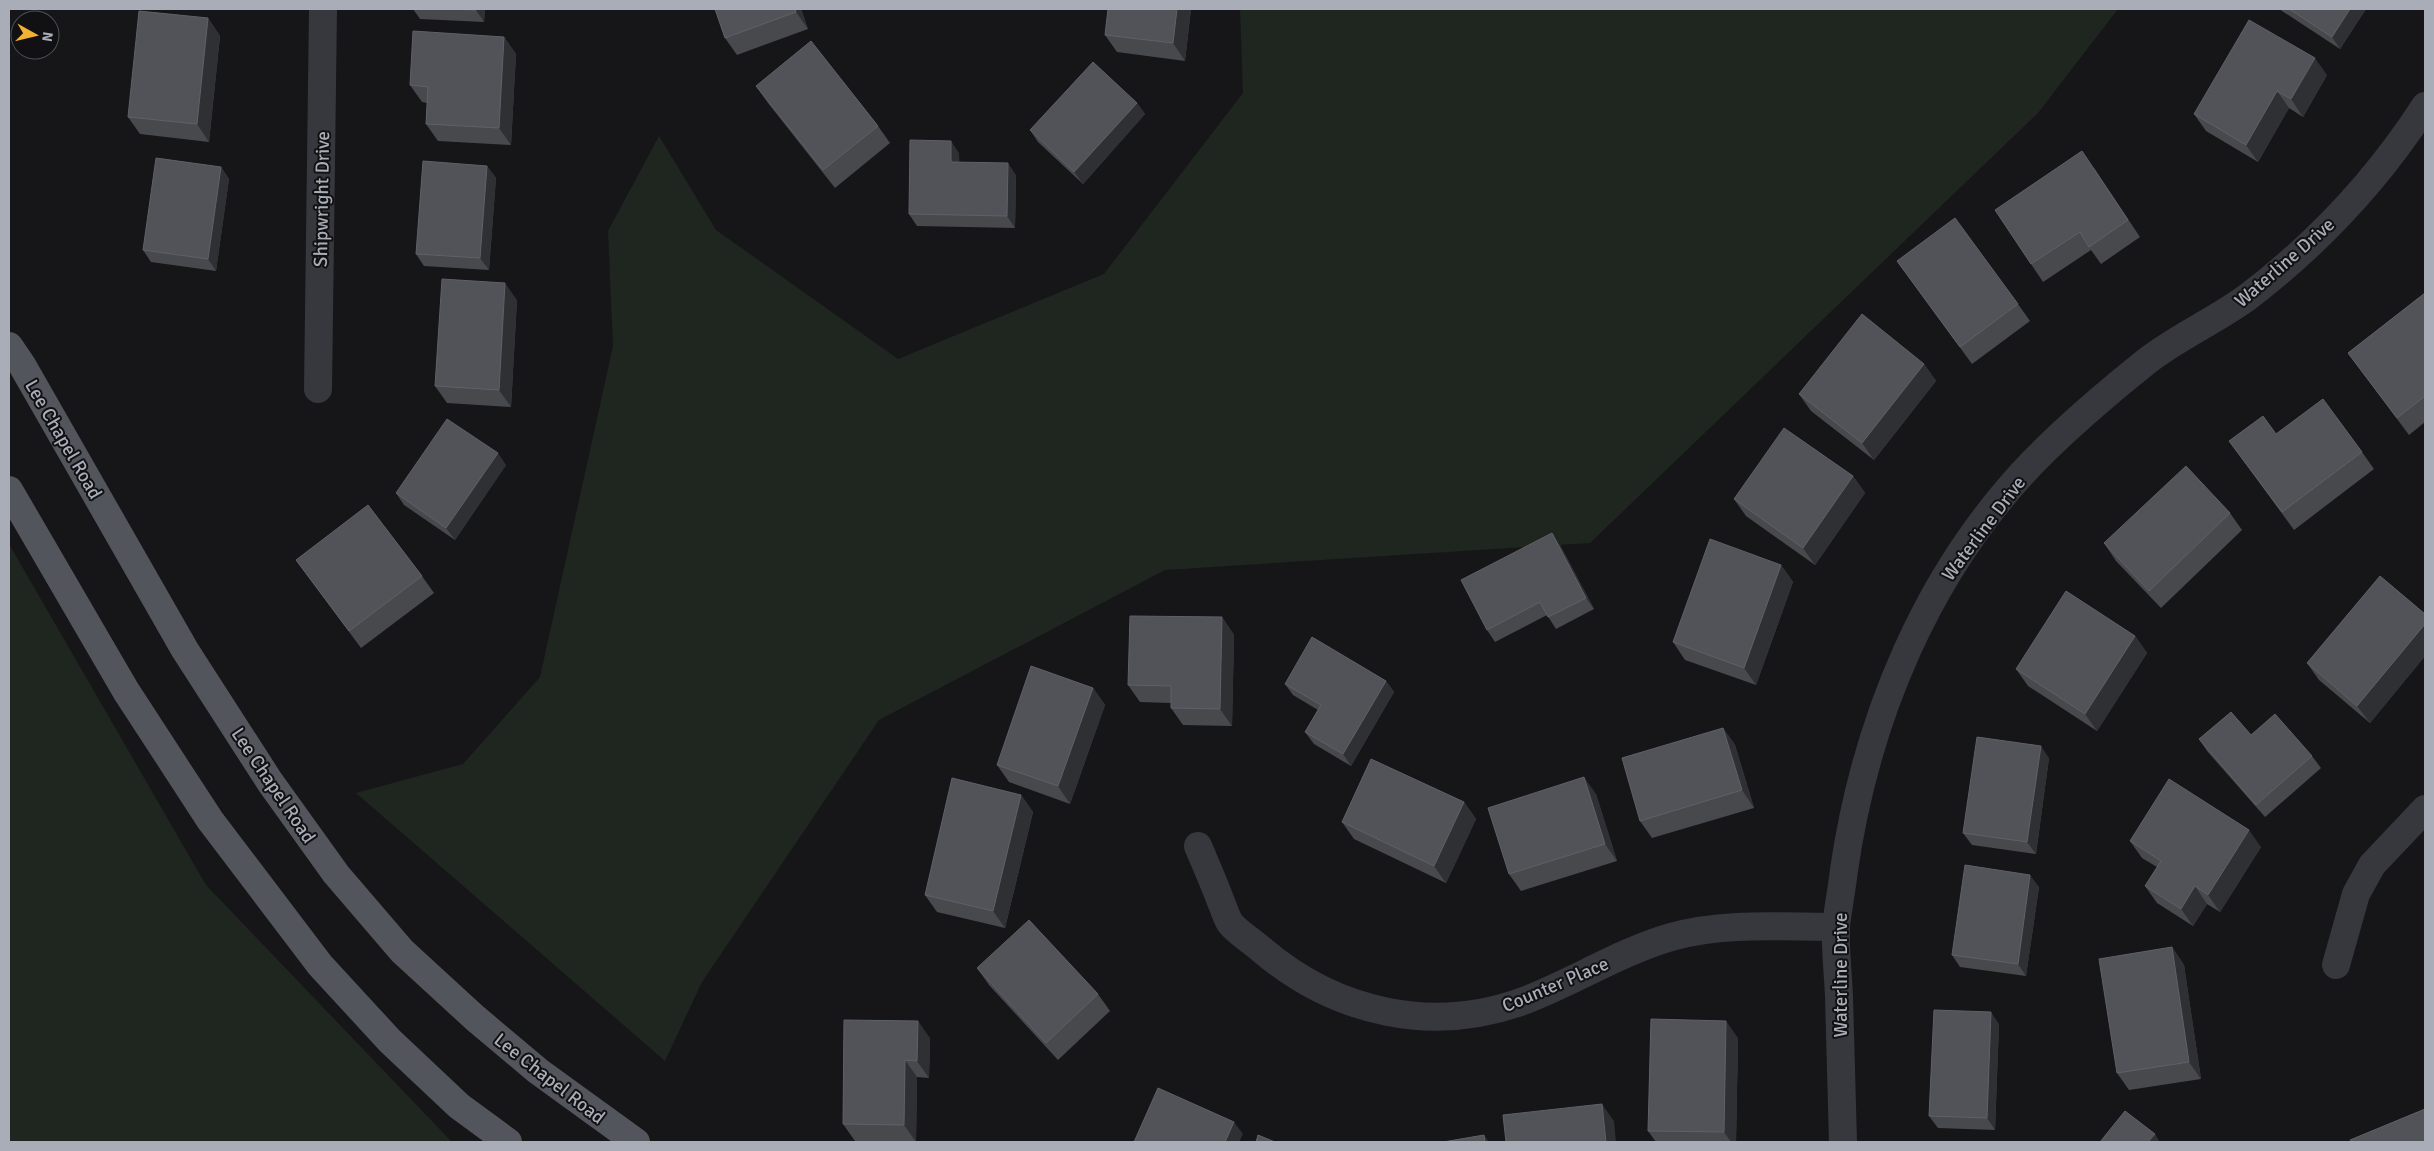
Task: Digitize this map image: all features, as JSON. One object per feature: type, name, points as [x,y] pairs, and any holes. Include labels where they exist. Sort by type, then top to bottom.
[{"type":"main road","name":"Lee Chapel Road","points":[[13,362],[185,650],[270,782],[336,874],[402,951],[475,1018],[538,1071],[636,1142]]},
{"type":"main road","points":[[9,490],[126,690],[194,795],[320,965],[390,1041],[459,1106],[508,1142]]},
{"type":"street","name":"Shipwright Drive","points":[[318,389],[323,9]]},
{"type":"street","name":"Waterline Drive","points":[[1844,1142],[1836,927],[1852,815],[1864,764],[1883,707],[1924,614],[1948,572],[1975,532],[2032,463],[2096,402],[2153,357],[2249,296],[2325,230],[2367,185],[2407,134],[2425,106]]},
{"type":"street","points":[[2336,965],[2356,894],[2372,865],[2425,809]]},
{"type":"street","name":"Counter Place","points":[[1198,846],[1230,922],[1281,966],[1339,998],[1365,1008],[1419,1017],[1474,1014],[1526,1000],[1633,950],[1673,937],[1725,928],[1836,927]]},
{"type":"shaded area","points":[[1240,9],[2118,9],[2038,113],[1590,543],[1165,570],[879,720],[702,982],[665,1061],[356,793],[463,764],[540,677],[613,346],[608,231],[659,136],[716,230],[898,359],[1104,274],[1243,93]]},
{"type":"shaded area","points":[[9,544],[206,885],[452,1142],[9,1142]]},
{"type":"building","points":[[715,9],[795,9],[796,12],[725,38]]},
{"type":"building","points":[[1108,9],[1177,9],[1173,43],[1105,35]]},
{"type":"building","points":[[2289,9],[2350,9],[2332,37]]},
{"type":"building","points":[[139,11],[208,18],[197,124],[128,117]]},
{"type":"building","points":[[2249,20],[2315,58],[2291,99],[2277,91],[2246,145],[2194,114]]},
{"type":"building","points":[[413,31],[504,37],[499,128],[426,124],[428,87],[410,85]]},
{"type":"building","points":[[811,41],[878,126],[823,170],[756,86]]},
{"type":"building","points":[[1093,62],[1137,103],[1074,172],[1030,130]]},
{"type":"building","points":[[910,140],[951,141],[951,162],[1008,163],[1007,216],[909,214]]},
{"type":"building","points":[[2082,151],[2128,220],[2089,247],[2080,232],[2031,264],[1995,210]]},
{"type":"building","points":[[156,158],[221,167],[208,259],[143,250]]},
{"type":"building","points":[[423,161],[487,166],[480,258],[416,254]]},
{"type":"building","points":[[1955,218],[2018,304],[1960,347],[1897,261]]},
{"type":"building","points":[[442,279],[505,283],[499,390],[435,386]]},
{"type":"building","points":[[2425,293],[2425,396],[2397,418],[2348,353]]},
{"type":"building","points":[[1862,314],[1924,364],[1862,443],[1799,394]]},
{"type":"building","points":[[2323,399],[2362,452],[2282,512],[2229,441],[2263,416],[2276,434]]},
{"type":"building","points":[[447,419],[498,453],[446,528],[396,493]]},
{"type":"building","points":[[1784,428],[1853,476],[1803,548],[1734,499]]},
{"type":"building","points":[[2186,466],[2230,513],[2149,591],[2104,543]]},
{"type":"building","points":[[368,505],[422,576],[349,631],[296,560]]},
{"type":"building","points":[[1552,533],[1586,598],[1548,617],[1540,602],[1487,630],[1461,580]]},
{"type":"building","points":[[1710,539],[1781,565],[1744,668],[1673,642]]},
{"type":"building","points":[[2380,576],[2425,614],[2425,624],[2357,706],[2307,663]]},
{"type":"building","points":[[2066,591],[2135,636],[2085,714],[2016,669]]},
{"type":"building","points":[[1130,616],[1222,617],[1220,709],[1171,708],[1171,686],[1128,685]]},
{"type":"building","points":[[1312,637],[1386,681],[1343,754],[1305,732],[1321,705],[1285,684]]},
{"type":"building","points":[[1031,666],[1093,688],[1058,786],[997,765]]},
{"type":"building","points":[[2231,712],[2251,735],[2275,714],[2312,756],[2256,805],[2199,739]]},
{"type":"building","points":[[1723,728],[1742,790],[1640,821],[1622,758]]},
{"type":"building","points":[[1977,737],[2041,746],[2027,842],[1963,833]]},
{"type":"building","points":[[1371,759],[1464,802],[1434,866],[1342,822]]},
{"type":"building","points":[[1584,777],[1605,844],[1509,874],[1488,808]]},
{"type":"building","points":[[952,778],[1021,795],[993,911],[925,895]]},
{"type":"building","points":[[2169,779],[2249,830],[2208,895],[2195,886],[2181,909],[2145,886],[2161,861],[2130,841]]},
{"type":"building","points":[[1965,865],[2030,875],[2018,964],[1952,955]]},
{"type":"building","points":[[1029,920],[1098,994],[1046,1043],[977,968]]},
{"type":"building","points":[[2172,947],[2189,1062],[2117,1073],[2099,959]]},
{"type":"building","points":[[1934,1010],[1991,1012],[1987,1118],[1929,1116]]},
{"type":"building","points":[[1651,1019],[1726,1021],[1724,1132],[1648,1131]]},
{"type":"building","points":[[844,1020],[918,1021],[917,1061],[905,1060],[904,1125],[843,1124]]},
{"type":"building","points":[[1158,1088],[1234,1122],[1225,1142],[1134,1142]]},
{"type":"building","points":[[1602,1104],[1606,1142],[1506,1142],[1503,1115]]},
{"type":"building","points":[[2425,1109],[2425,1142],[2351,1142],[2350,1140]]},
{"type":"building","points":[[2125,1111],[2155,1134],[2148,1142],[2100,1142]]},
{"type":"building","points":[[1258,1135],[1275,1142],[1256,1142]]},
{"type":"building","points":[[1484,1135],[1485,1142],[1443,1142]]}]
